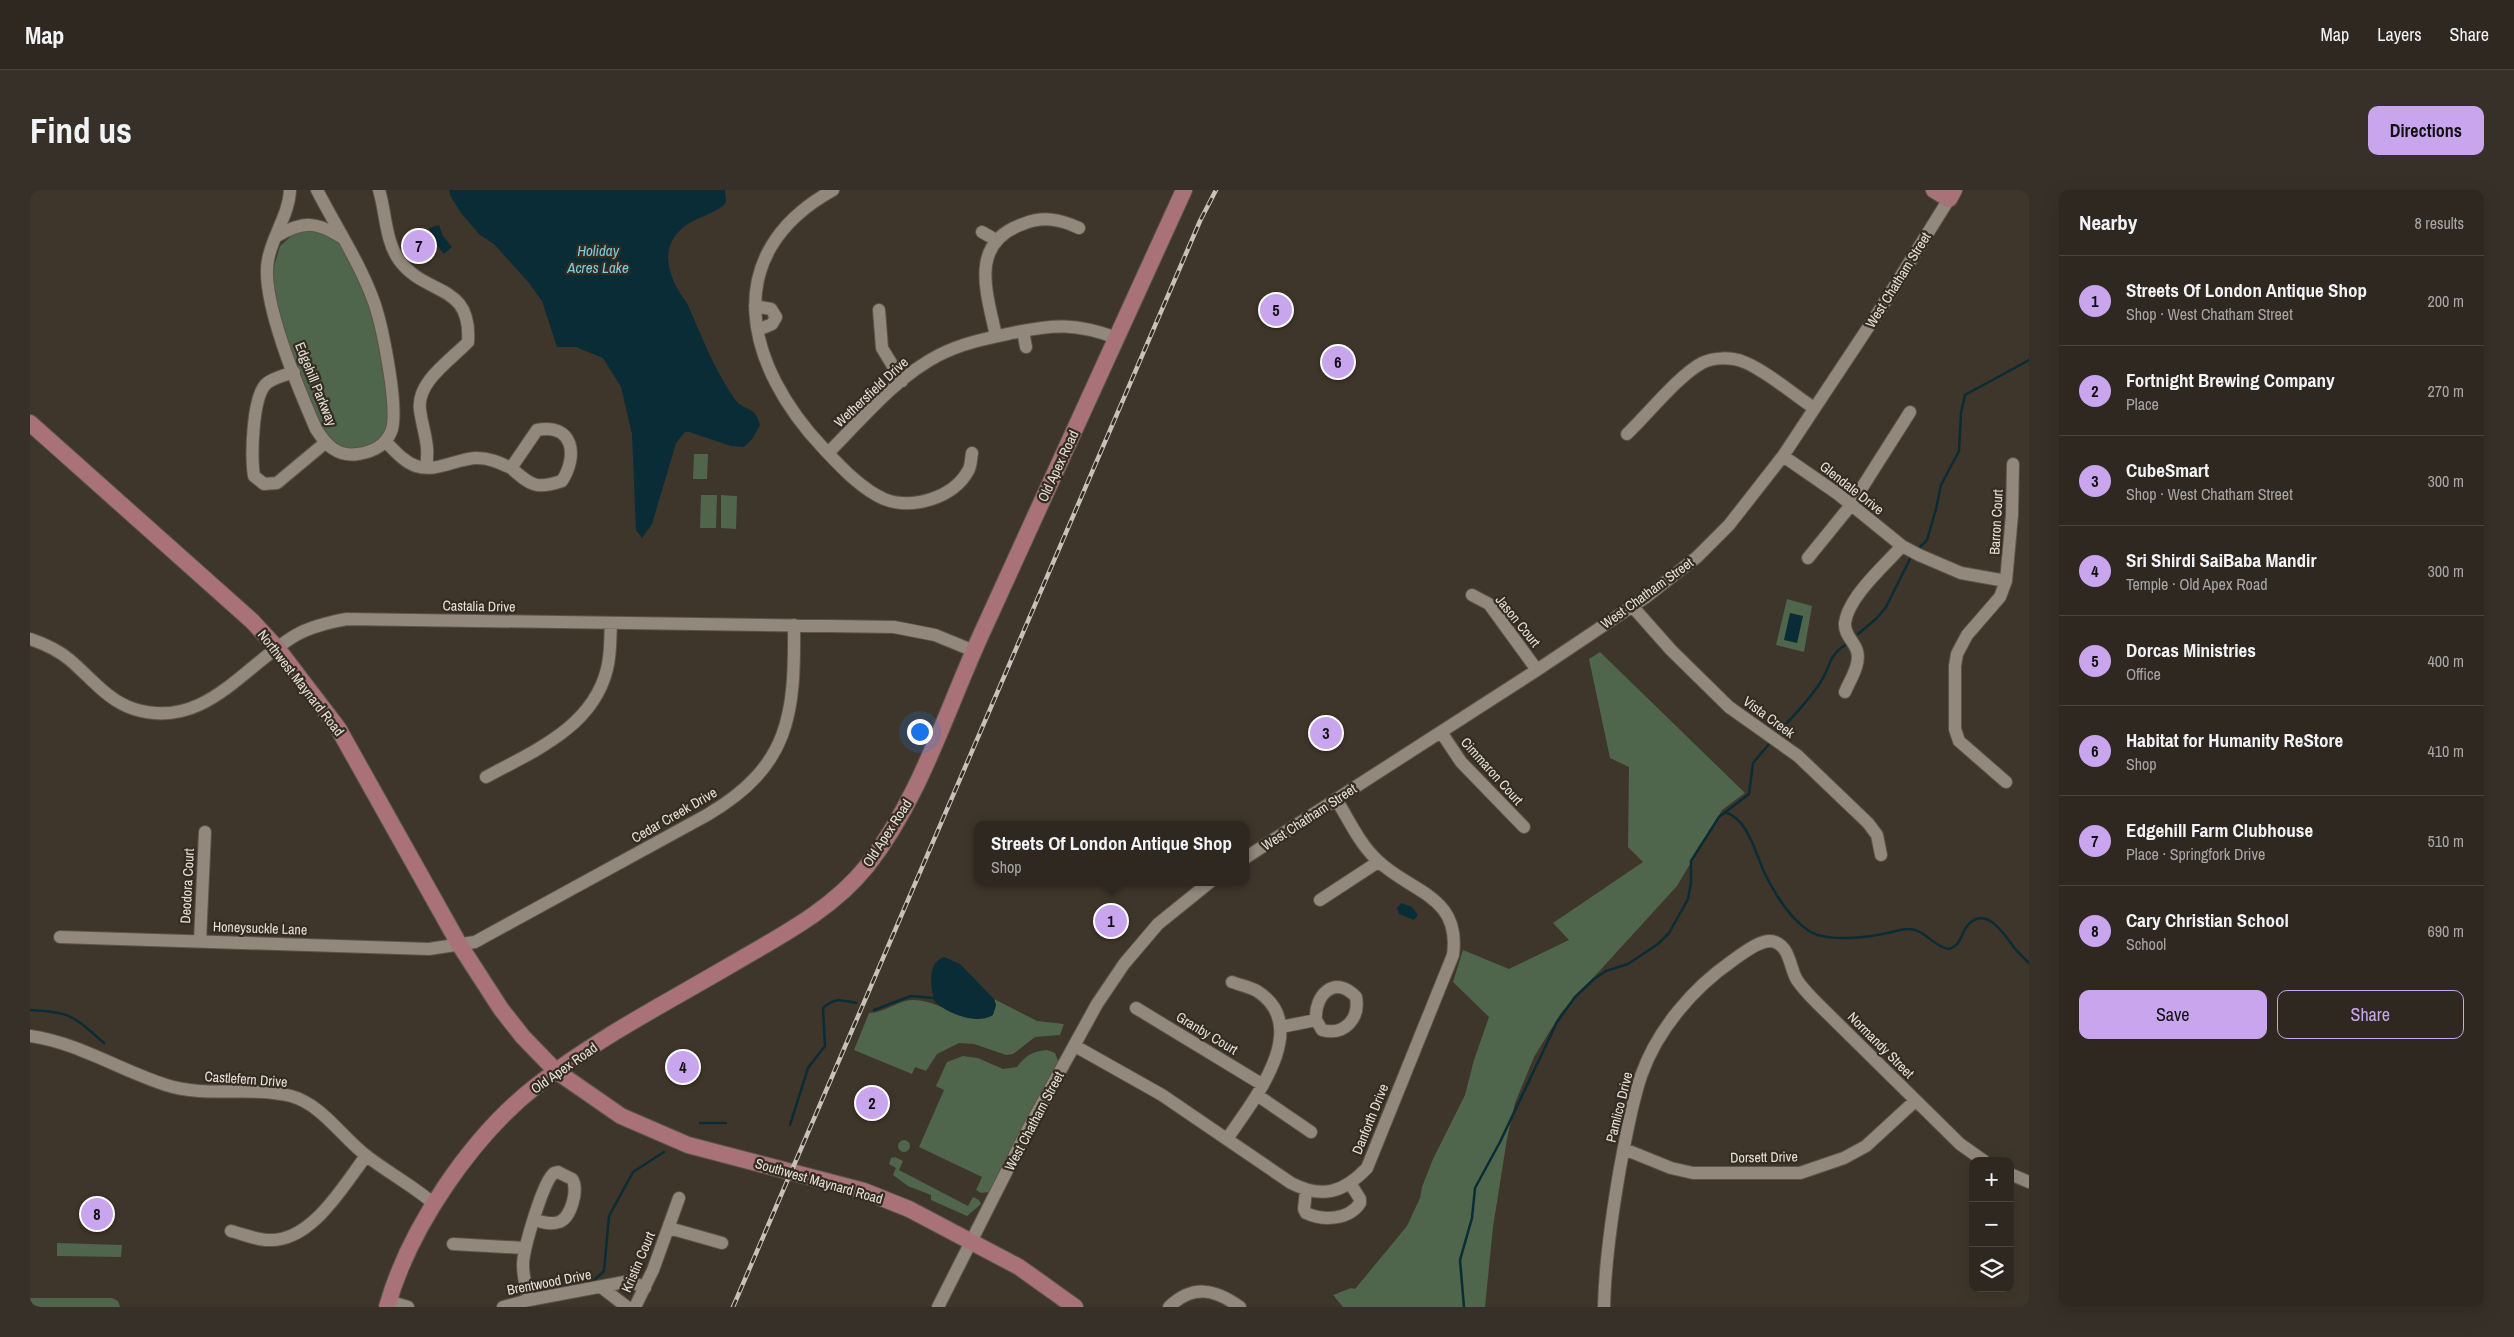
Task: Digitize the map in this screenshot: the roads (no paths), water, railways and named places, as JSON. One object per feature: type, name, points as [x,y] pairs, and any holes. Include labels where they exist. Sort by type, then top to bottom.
[{"type":"main road","name":"Old Apex Road","points":[[388,1304],[398,1270],[433,1203],[478,1144],[509,1110],[556,1071],[609,1036],[814,916],[860,875],[881,847],[911,796],[974,651],[1184,190]]},
{"type":"main road","points":[[1934,190],[1951,195]]},
{"type":"main road","name":"Northwest Maynard Road","points":[[30,423],[252,621],[277,648],[338,728],[459,944],[501,1009],[523,1037],[556,1071]]},
{"type":"main road","name":"Southwest Maynard Road","points":[[556,1071],[621,1116],[688,1145],[864,1191],[909,1209],[1019,1267],[1075,1307]]},
{"type":"street","name":"Edgehill Parkway","points":[[290,190],[287,207],[268,258],[268,282],[273,312],[294,372],[316,429],[325,443],[339,453],[354,454],[376,449],[386,442]]},
{"type":"street","points":[[318,190],[370,292],[378,319],[394,412],[393,426],[386,442],[406,461],[426,467],[477,458],[494,461],[511,468],[534,486],[545,486],[562,481],[570,466],[572,457],[569,442],[561,433],[554,429],[537,430],[511,468]]},
{"type":"street","points":[[379,190],[390,239],[398,258],[415,275],[455,298],[469,322],[468,342],[431,379],[421,393],[420,410],[428,445],[426,467]]},
{"type":"street","points":[[833,190],[801,210],[777,235],[767,252],[759,274],[755,306],[758,330],[764,358],[780,391],[803,427],[828,453],[871,492],[884,499],[907,504],[918,503],[946,493],[968,471],[972,453]]},
{"type":"street","name":"West Chatham Street","points":[[1249,855],[1537,670],[1681,571],[1729,525],[1782,456],[1881,308],[1951,195]]},
{"type":"street","points":[[996,336],[985,277],[987,257],[996,240],[1016,226],[1042,219],[1063,220],[1079,228]]},
{"type":"street","points":[[277,236],[289,229],[308,224],[326,228],[341,237]]},
{"type":"street","points":[[982,232],[996,240]]},
{"type":"street","points":[[755,306],[771,309],[776,317],[772,324],[758,330]]},
{"type":"street","points":[[879,310],[882,348],[902,381]]},
{"type":"street","name":"Wethersfield Drive","points":[[828,453],[902,381],[940,355],[960,346],[996,336],[1047,326],[1070,325],[1117,338]]},
{"type":"street","points":[[1023,331],[1026,347]]},
{"type":"street","points":[[1627,434],[1687,374],[1704,362],[1713,359],[1744,362],[1814,408]]},
{"type":"street","points":[[294,372],[266,384],[257,399],[252,463],[254,476],[264,484],[277,483],[325,443]]},
{"type":"street","points":[[1808,558],[1851,505],[1910,412]]},
{"type":"street","name":"Glendale Drive","points":[[1782,456],[1851,505],[1902,546],[1961,573],[2006,581]]},
{"type":"street","name":"Barron Court","points":[[2006,581],[2012,515],[2013,464]]},
{"type":"street","points":[[1845,692],[1858,658],[1856,648],[1846,631],[1848,614],[1856,598],[1902,546]]},
{"type":"street","points":[[2006,581],[2000,597],[1967,635],[1957,654],[1955,721],[1959,741],[2006,782]]},
{"type":"street","name":"Jason Court","points":[[1472,596],[1489,604],[1537,670]]},
{"type":"street","name":"Vista Creek","points":[[1632,606],[1665,643],[1729,707],[1798,756],[1868,823],[1877,835],[1881,855]]},
{"type":"street","name":"Castalia Drive","points":[[30,639],[54,649],[120,703],[131,708],[160,714],[184,712],[207,702],[277,648],[307,630],[347,619],[904,628],[935,635],[974,651]]},
{"type":"street","points":[[486,777],[550,742],[581,717],[595,700],[607,670],[611,623]]},
{"type":"street","name":"Cedar Creek Drive","points":[[459,944],[475,942],[498,930],[722,805],[752,782],[767,765],[777,747],[790,713],[794,685],[794,626]]},
{"type":"street","name":"Cimmaron Court","points":[[1441,732],[1462,762],[1524,827]]},
{"type":"street","name":"Danforth Drive","points":[[1075,1046],[1162,1095],[1291,1183],[1306,1191],[1330,1192],[1350,1183],[1367,1168],[1452,955],[1454,941],[1453,926],[1441,904],[1378,862],[1366,848],[1336,799]]},
{"type":"street","name":"Deodora Court","points":[[200,941],[205,832]]},
{"type":"street","points":[[1320,900],[1378,862]]},
{"type":"street","name":"West Chatham Street","points":[[938,1307],[1026,1133],[1097,1004],[1124,964],[1158,924],[1205,886]]},
{"type":"street","name":"Honeysuckle Lane","points":[[60,937],[429,949],[459,944]]},
{"type":"street","name":"Normandy Street","points":[[1771,941],[1778,942],[1784,949],[1796,979],[1806,992],[1915,1101],[1960,1144],[1978,1157]]},
{"type":"street","name":"Pamlico Drive","points":[[1604,1307],[1614,1204],[1634,1099],[1642,1073],[1665,1031],[1698,988],[1744,953],[1771,941]]},
{"type":"street","points":[[1227,1139],[1260,1090],[1279,1046],[1281,1026],[1274,1009],[1264,996],[1256,990],[1232,982]]},
{"type":"street","name":"Granby Court","points":[[1136,1008],[1260,1090],[1311,1132]]},
{"type":"street","points":[[1281,1026],[1316,1020]]},
{"type":"street","name":"Castlefern Drive","points":[[30,1036],[75,1046],[168,1086],[191,1090],[278,1094],[299,1099],[319,1111],[366,1156],[433,1203]]},
{"type":"street","name":"Dorsett Drive","points":[[1624,1149],[1671,1168],[1693,1173],[1800,1173],[1855,1152],[1881,1133],[1915,1101]]},
{"type":"street","points":[[231,1231],[268,1240],[289,1237],[299,1233],[316,1220],[366,1156]]},
{"type":"street","points":[[2014,1176],[2029,1182]]},
{"type":"street","points":[[1306,1191],[1304,1209],[1306,1213],[1322,1218],[1338,1216],[1351,1213],[1360,1203],[1360,1199],[1350,1183]]},
{"type":"street","name":"Kristin Court","points":[[634,1307],[669,1228],[679,1198]]},
{"type":"street","points":[[529,1300],[524,1279],[524,1248],[535,1220]]},
{"type":"street","points":[[669,1228],[722,1243]]},
{"type":"street","points":[[453,1244],[524,1248]]},
{"type":"street","name":"Brentwood Drive","points":[[503,1307],[529,1300],[630,1281],[644,1288]]},
{"type":"street","name":"Brentwood Drive","points":[[601,1287],[627,1307]]},
{"type":"street","points":[[1169,1307],[1185,1295],[1206,1292],[1222,1296],[1240,1307]]},
{"type":"street","points":[[388,1304],[408,1307]]},
{"type":"water","name":"Holiday Acres Lake","points":[[449,190],[725,190],[726,202],[723,206],[688,224],[678,232],[672,242],[668,262],[675,283],[687,303],[720,375],[737,402],[755,414],[760,425],[753,438],[744,447],[731,446],[685,432],[676,443],[652,524],[642,538],[636,530],[632,434],[621,387],[603,358],[576,347],[557,347],[542,301],[529,283],[494,244],[480,235],[461,213]]},
{"type":"water","points":[[439,225],[443,236],[452,247],[444,254],[434,242],[429,228]]},
{"type":"water","points":[[1790,613],[1803,616],[1797,643],[1784,640]]},
{"type":"water","points":[[1401,903],[1412,907],[1418,915],[1414,920],[1399,914],[1397,908]]},
{"type":"water","points":[[944,957],[960,964],[994,999],[996,1005],[993,1015],[979,1019],[963,1017],[947,1011],[935,1002],[931,983],[932,970],[935,964]]},
{"type":"waterway","points":[[1920,547],[1927,540],[1941,485],[1959,451],[1961,413],[1965,395],[2029,360]]},
{"type":"waterway","points":[[1858,634],[1877,618],[1886,607],[1910,559]]},
{"type":"waterway","points":[[1779,731],[1811,696],[1832,658],[1845,645]]},
{"type":"waterway","points":[[1464,1307],[1460,1260],[1472,1218],[1475,1188],[1500,1142],[1557,1022],[1575,997],[1594,979],[1606,971],[1628,964],[1658,944],[1669,933],[1688,899],[1691,883],[1691,861],[1719,817],[1749,794],[1753,763],[1769,744]]},
{"type":"waterway","points":[[1725,812],[1733,816],[1746,830],[1765,874],[1778,897],[1789,913],[1809,931],[1826,937],[1847,938],[1879,935],[1909,929],[1920,932],[1943,948],[1949,949],[1959,942],[1968,925],[1981,918],[1988,920],[2000,929],[2029,963]]},
{"type":"waterway","points":[[874,1010],[911,996],[933,998]]},
{"type":"waterway","points":[[790,1125],[808,1068],[825,1046],[823,1008],[835,1001],[842,1000],[856,1003]]},
{"type":"waterway","points":[[30,1010],[55,1012],[71,1017],[104,1043]]},
{"type":"waterway","points":[[700,1123],[726,1123]]},
{"type":"waterway","points":[[591,1283],[604,1271],[609,1216],[633,1172],[664,1152]]},
{"type":"railway","points":[[733,1307],[1200,221],[1216,190]]},
{"type":"place","name":"Edgehill Farm Clubhouse","points":[[419,246]]},
{"type":"place","name":"Dorcas Ministries","points":[[1276,310]]},
{"type":"place","name":"Habitat for Humanity ReStore","points":[[1338,362]]},
{"type":"place","name":"CubeSmart","points":[[1326,733]]},
{"type":"place","name":"Streets Of London Antique Shop","points":[[1111,921]]},
{"type":"place","name":"Sri Shirdi SaiBaba Mandir","points":[[683,1067]]},
{"type":"place","name":"Fortnight Brewing Company","points":[[872,1103]]},
{"type":"place","name":"Cary Christian School","points":[[97,1214]]}]
